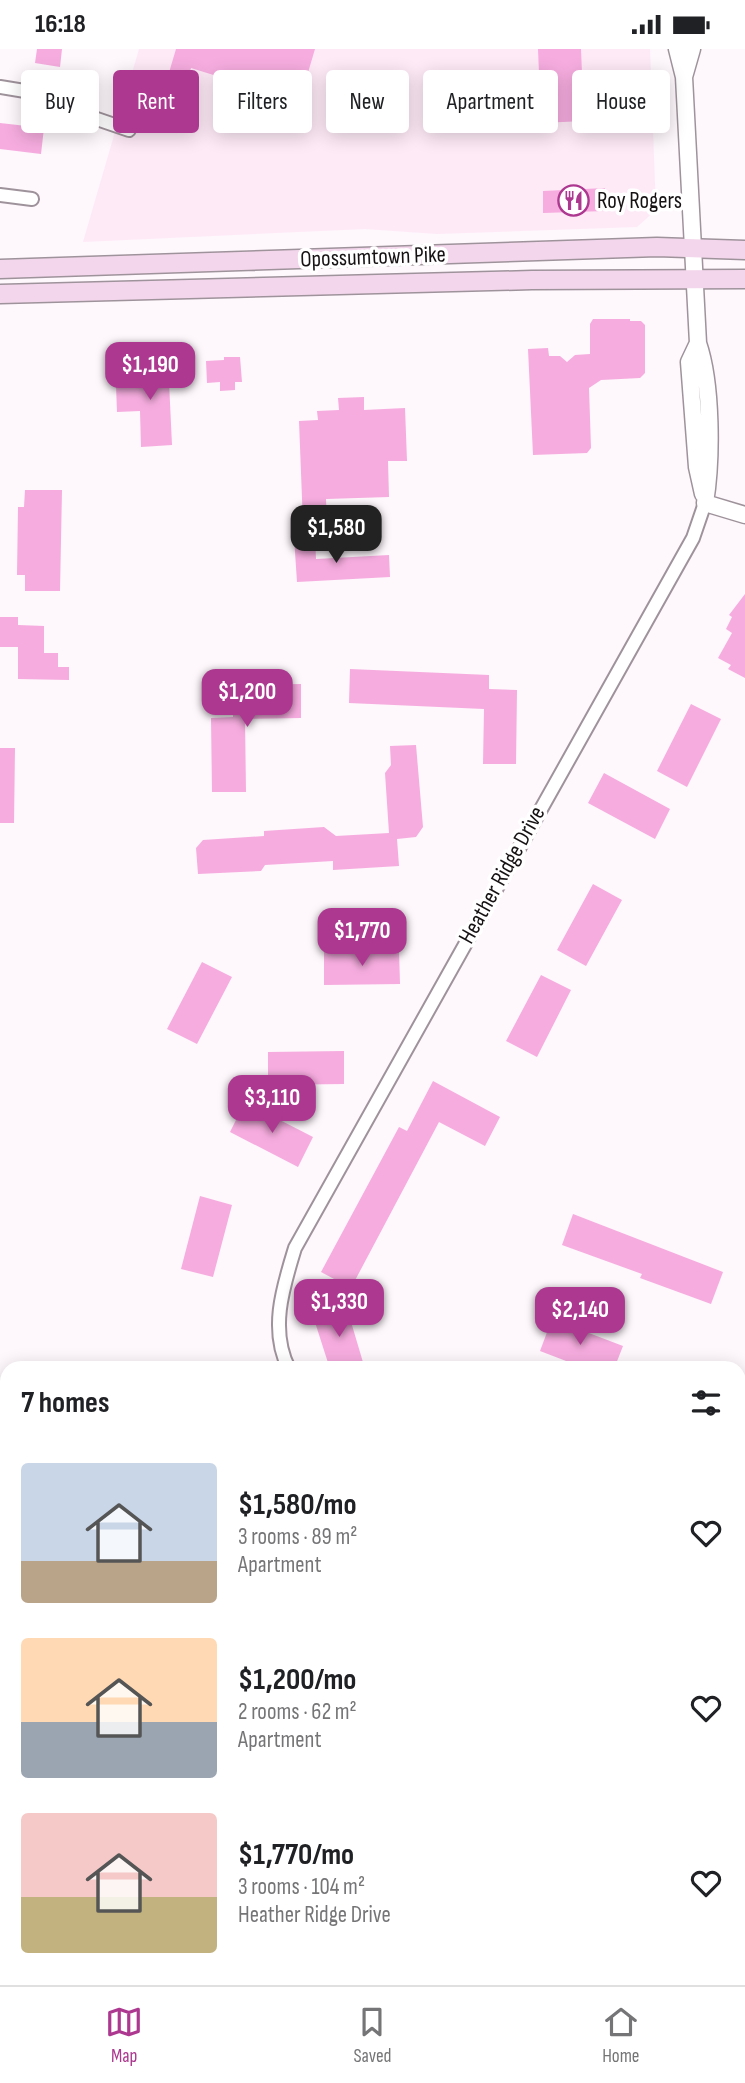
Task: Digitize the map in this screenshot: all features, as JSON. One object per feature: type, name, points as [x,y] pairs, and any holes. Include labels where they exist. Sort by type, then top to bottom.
[{"type":"main road","name":"Opossumtown Pike","points":[[0,269],[657,247],[745,250]]},
{"type":"main road","name":"Opossumtown Pike","points":[[0,294],[694,277],[745,279]]},
{"type":"street","points":[[677,49],[684,77],[698,343],[689,362],[696,467],[705,503],[745,515]]},
{"type":"street","points":[[684,77],[692,49]]},
{"type":"street","points":[[0,87],[49,95],[113,125]]},
{"type":"street","points":[[0,195],[32,199]]},
{"type":"street","name":"Heather Ridge Drive","points":[[285,1361],[279,1325],[281,1296],[295,1248],[693,538],[705,503]]},
{"type":"shaded area","points":[[139,49],[650,49],[651,70],[572,70],[572,133],[653,133],[656,210],[637,227],[437,234],[365,229],[83,242],[115,133],[199,133],[199,70],[133,70]]},
{"type":"building","points":[[37,49],[62,49],[60,67],[35,63]]},
{"type":"building","points":[[176,49],[315,49],[309,70],[213,70],[213,75],[191,68],[170,70]]},
{"type":"building","points":[[538,49],[581,49],[582,70],[572,70],[572,122],[558,122],[558,70],[539,70]]},
{"type":"building","points":[[0,123],[21,125],[21,133],[43,133],[41,154],[0,149]]},
{"type":"building","name":"Roy Rogers","points":[[605,188],[606,211],[543,213],[543,191]]},
{"type":"building","points":[[593,319],[630,319],[641,321],[645,325],[645,373],[640,378],[601,380],[589,388],[591,448],[587,453],[533,455],[528,349],[548,348],[549,356],[560,356],[567,362],[575,355],[590,354],[590,324]]},
{"type":"building","points":[[161,357],[161,361],[168,361],[172,445],[141,447],[140,411],[117,412],[116,386],[139,385],[138,364],[142,364],[142,358]]},
{"type":"building","points":[[224,357],[240,357],[242,382],[235,382],[235,390],[220,391],[220,382],[207,383],[206,361],[224,360]]},
{"type":"building","points":[[364,397],[364,410],[405,408],[407,461],[388,461],[389,497],[326,499],[327,524],[303,524],[299,421],[318,420],[317,411],[339,410],[338,398]]},
{"type":"building","points":[[25,490],[62,490],[60,591],[25,591],[25,575],[17,575],[18,507],[24,507]]},
{"type":"building","points":[[315,536],[316,559],[389,555],[390,577],[297,582],[294,537]]},
{"type":"building","points":[[745,594],[745,678],[728,669],[731,665],[718,658],[732,633],[726,629],[732,617],[729,615]]},
{"type":"building","points":[[0,617],[18,617],[18,625],[44,626],[44,653],[58,653],[58,667],[69,667],[69,680],[18,679],[18,647],[0,647]]},
{"type":"building","points":[[350,669],[489,675],[489,689],[517,690],[516,764],[483,764],[484,709],[349,703]]},
{"type":"building","points":[[301,684],[301,718],[245,719],[246,792],[212,792],[211,718],[233,717],[233,685]]},
{"type":"building","points":[[691,704],[721,719],[687,787],[657,771]]},
{"type":"building","points":[[416,745],[423,827],[416,837],[397,839],[399,866],[333,870],[333,861],[265,865],[261,871],[198,874],[196,848],[203,840],[264,836],[264,831],[324,827],[336,836],[389,833],[385,773],[391,765],[390,746]]},
{"type":"building","points":[[0,748],[15,748],[14,823],[0,823]]},
{"type":"building","points":[[604,773],[670,809],[655,839],[588,803]]},
{"type":"building","points":[[593,884],[622,900],[586,966],[557,950]]},
{"type":"building","points":[[399,950],[400,984],[324,985],[324,951]]},
{"type":"building","points":[[202,962],[232,977],[197,1044],[167,1029]]},
{"type":"building","points":[[541,975],[571,990],[537,1057],[506,1041]]},
{"type":"building","points":[[344,1051],[344,1084],[268,1085],[268,1052]]},
{"type":"building","points":[[433,1081],[500,1117],[485,1146],[439,1122],[351,1288],[321,1272],[399,1127],[407,1131]]},
{"type":"building","points":[[245,1102],[313,1137],[298,1167],[230,1132]]},
{"type":"building","points":[[200,1196],[232,1205],[213,1277],[181,1269]]},
{"type":"building","points":[[573,1214],[723,1272],[711,1304],[640,1278],[642,1274],[562,1245]]},
{"type":"building","points":[[346,1305],[363,1361],[327,1361],[313,1316]]},
{"type":"building","points":[[552,1319],[623,1346],[617,1361],[566,1361],[540,1351]]},
{"type":"place","name":"Roy Rogers","points":[[574,201]]}]
